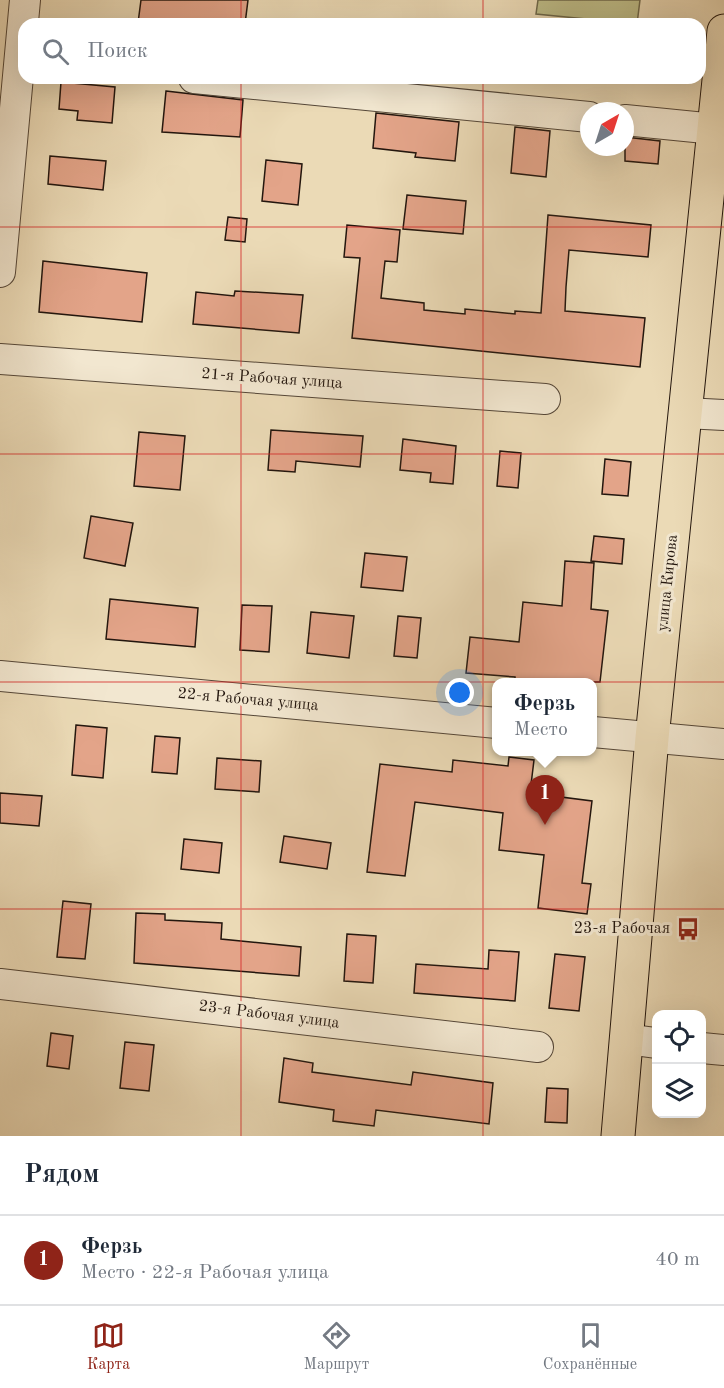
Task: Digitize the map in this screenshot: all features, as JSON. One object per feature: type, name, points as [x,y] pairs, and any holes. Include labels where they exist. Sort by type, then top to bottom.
[{"type":"main road","name":"улица Кирова","points":[[618,1136],[641,1041],[652,738],[721,87],[724,31]]},
{"type":"street","points":[[20,18],[25,0]]},
{"type":"street","points":[[0,272],[15,35]]},
{"type":"street","points":[[255,84],[580,116]]},
{"type":"street","points":[[634,121],[715,129]]},
{"type":"street","name":"21-я Рабочая улица","points":[[0,359],[545,399]]},
{"type":"street","points":[[685,413],[724,415]]},
{"type":"street","name":"22-я Рабочая улица","points":[[0,676],[492,723]]},
{"type":"street","points":[[597,732],[724,744]]},
{"type":"street","name":"23-я Рабочая улица","points":[[0,984],[537,1047]]},
{"type":"street","points":[[706,1048],[724,1050]]},
{"type":"shaded area","points":[[538,0],[640,0],[638,18],[576,18],[536,14]]},
{"type":"building","points":[[141,0],[248,0],[246,18],[139,18]]},
{"type":"building","points":[[61,84],[115,87],[112,123],[77,120],[78,111],[59,109]]},
{"type":"building","points":[[166,91],[243,100],[240,137],[162,132]]},
{"type":"building","points":[[376,113],[459,122],[455,161],[415,157],[416,153],[373,148]]},
{"type":"building","points":[[515,127],[550,131],[546,177],[511,173]]},
{"type":"building","points":[[634,138],[660,141],[658,164],[625,161],[625,156],[634,156]]},
{"type":"building","points":[[50,156],[106,161],[103,190],[48,184]]},
{"type":"building","points":[[266,160],[302,164],[298,205],[262,201]]},
{"type":"building","points":[[407,195],[466,201],[463,234],[403,229]]},
{"type":"building","points":[[548,215],[651,225],[648,257],[569,250],[566,287],[565,311],[645,318],[640,367],[352,338],[360,258],[344,257],[347,225],[400,230],[397,262],[385,261],[381,298],[424,303],[424,310],[465,314],[465,309],[515,314],[515,311],[541,313]]},
{"type":"building","points":[[228,217],[247,219],[245,242],[225,240]]},
{"type":"building","points":[[43,261],[147,273],[142,322],[39,312]]},
{"type":"building","points":[[235,291],[303,295],[299,333],[193,324],[196,292],[234,296]]},
{"type":"building","points":[[271,430],[363,436],[360,467],[296,461],[295,472],[268,470]]},
{"type":"building","points":[[139,432],[185,436],[180,490],[134,486]]},
{"type":"building","points":[[403,439],[456,446],[453,484],[430,482],[431,473],[400,470]]},
{"type":"building","points":[[500,451],[521,453],[518,488],[497,486]]},
{"type":"building","points":[[605,459],[631,462],[628,496],[602,494]]},
{"type":"building","points":[[91,516],[133,523],[125,566],[84,558]]},
{"type":"building","points":[[594,536],[624,539],[622,564],[591,561]]},
{"type":"building","points":[[365,553],[407,557],[403,591],[361,587]]},
{"type":"building","points":[[565,561],[594,563],[591,609],[608,611],[600,682],[597,682],[597,678],[515,678],[466,673],[470,637],[519,642],[523,602],[562,606]]},
{"type":"building","points":[[110,599],[198,608],[195,647],[106,639]]},
{"type":"building","points":[[242,605],[272,606],[269,652],[240,650]]},
{"type":"building","points":[[311,612],[354,616],[349,658],[307,653]]},
{"type":"building","points":[[398,616],[421,618],[417,658],[394,656]]},
{"type":"building","points":[[76,725],[107,728],[103,778],[72,775]]},
{"type":"building","points":[[155,736],[180,738],[177,774],[152,772]]},
{"type":"building","points":[[509,757],[534,760],[530,793],[592,801],[582,883],[591,884],[587,914],[538,908],[544,855],[499,850],[503,813],[415,802],[405,876],[367,872],[380,764],[452,772],[453,760],[508,766]]},
{"type":"building","points":[[217,758],[261,761],[259,792],[215,789]]},
{"type":"building","points":[[0,793],[42,796],[39,826],[0,823]]},
{"type":"building","points":[[284,836],[331,843],[327,869],[280,862]]},
{"type":"building","points":[[184,839],[222,843],[219,873],[181,869]]},
{"type":"building","points":[[63,901],[91,904],[85,959],[57,957]]},
{"type":"building","points":[[136,913],[165,914],[165,920],[222,923],[221,939],[301,947],[299,976],[134,963]]},
{"type":"building","points":[[347,934],[376,936],[373,983],[344,981]]},
{"type":"building","points":[[489,950],[519,952],[515,1001],[414,993],[416,964],[488,969]]},
{"type":"building","points":[[555,954],[585,957],[579,1011],[549,1008]]},
{"type":"building","points":[[51,1033],[73,1036],[69,1069],[47,1066]]},
{"type":"building","points":[[125,1042],[154,1045],[149,1091],[120,1088]]},
{"type":"building","points":[[284,1058],[313,1063],[312,1072],[411,1085],[413,1072],[493,1083],[489,1124],[376,1110],[374,1126],[333,1121],[334,1110],[279,1102]]},
{"type":"building","points":[[547,1088],[568,1089],[567,1123],[545,1122]]},
{"type":"place","name":"Ферзь","points":[[545,825]]},
{"type":"place","name":"23-я Рабочая","points":[[688,929]]}]
